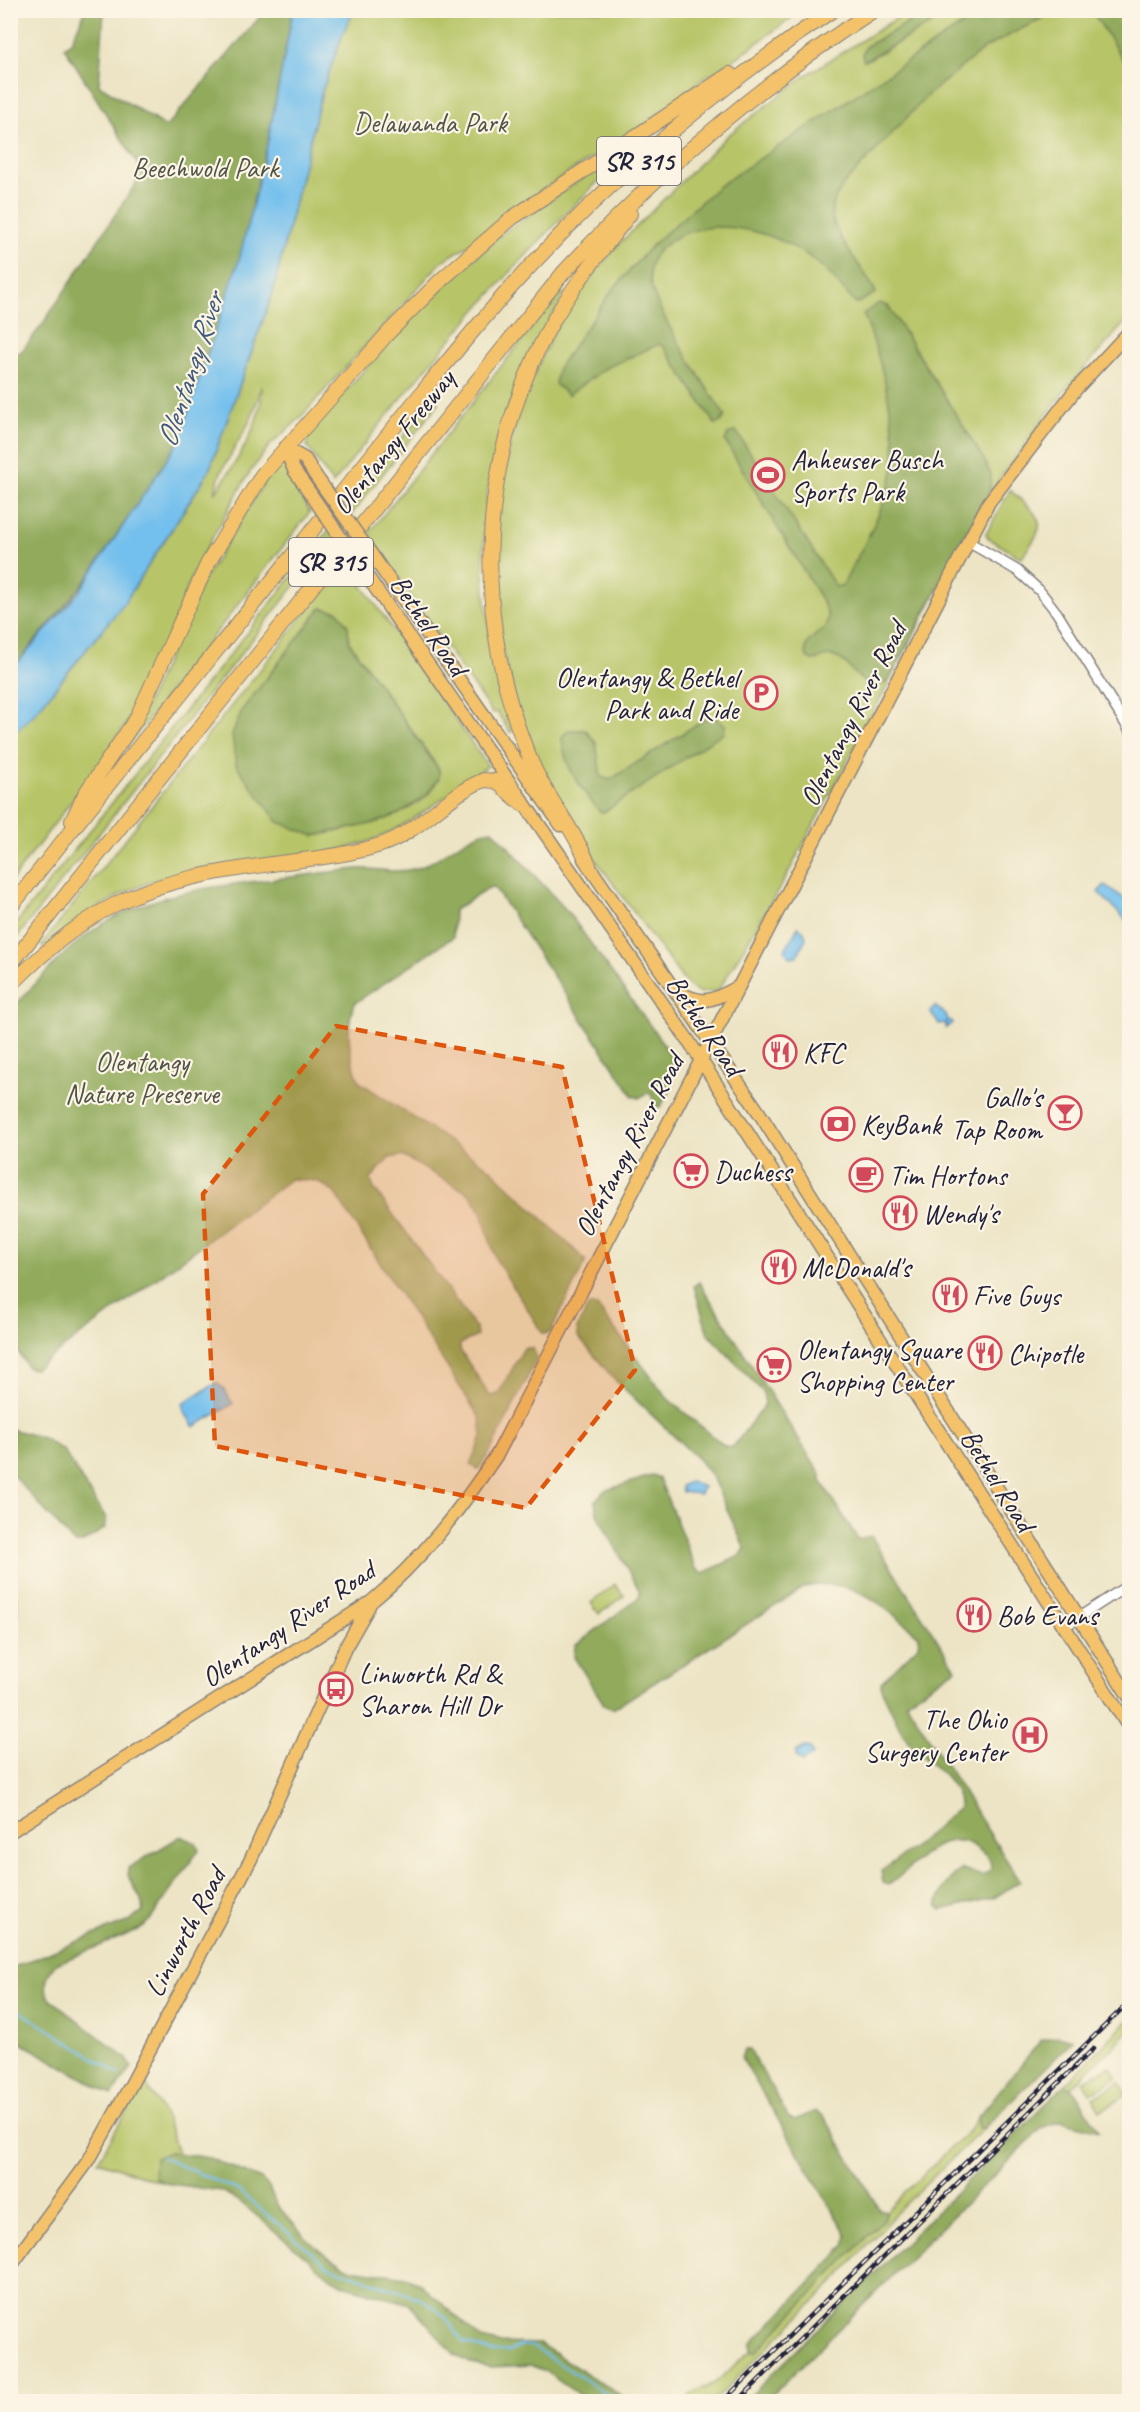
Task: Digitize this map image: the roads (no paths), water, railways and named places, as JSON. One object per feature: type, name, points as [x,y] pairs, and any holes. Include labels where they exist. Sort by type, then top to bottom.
[{"type":"highway","name":"Olentangy Freeway","points":[[10,908],[420,396],[505,294],[583,213],[649,152],[721,91],[833,10]]},
{"type":"highway","name":"Olentangy Freeway","points":[[10,965],[527,315],[604,229],[664,170],[736,108],[800,60],[874,10]]},
{"type":"highway","points":[[60,844],[85,794],[107,765],[151,691],[198,582],[223,536],[262,475],[389,332],[441,280],[512,218],[708,88],[786,42]]},
{"type":"highway","points":[[589,865],[579,843],[542,784],[528,755],[506,692],[490,604],[489,537],[496,479],[510,422],[531,366],[549,328],[604,247],[664,170]]},
{"type":"highway","points":[[10,986],[32,964],[95,915],[127,897],[162,884],[211,872],[331,855],[383,844],[484,780],[496,781],[522,804]]},
{"type":"main road","name":"Olentangy River Road","points":[[10,1832],[371,1602],[400,1577],[455,1516],[498,1453],[989,502],[1043,430],[1130,331]]},
{"type":"main road","name":"Bethel Road","points":[[285,448],[305,459],[710,1041],[1130,1698]]},
{"type":"main road","name":"Bethel Road","points":[[285,448],[294,470],[306,488],[522,804],[701,1060],[1130,1729]]},
{"type":"main road","points":[[676,991],[699,1001],[717,998],[738,987]]},
{"type":"main road","points":[[924,1409],[950,1415]]},
{"type":"main road","points":[[940,1433],[949,1431],[964,1437]]},
{"type":"main road","name":"Linworth Road","points":[[10,2267],[89,2160],[132,2083],[251,1859],[345,1648],[371,1602]]},
{"type":"street","points":[[968,541],[1018,571],[1044,595],[1130,731]]},
{"type":"street","points":[[1064,1628],[1130,1584]]},
{"type":"water","points":[[293,11],[354,11],[345,28],[322,91],[273,292],[209,471],[125,602],[34,714],[11,736],[11,670],[79,592],[178,443],[239,260],[267,146]]},
{"type":"water","points":[[1105,885],[1129,902],[1129,923],[1098,892]]},
{"type":"water","points":[[798,927],[804,931],[806,938],[797,956],[789,957],[785,950]]},
{"type":"water","points":[[935,1006],[947,1016],[947,1022],[949,1020],[952,1023],[946,1028],[945,1023],[939,1024],[930,1012]]},
{"type":"water","points":[[217,1383],[233,1404],[194,1427],[184,1411],[183,1403]]},
{"type":"water","points":[[691,1481],[703,1487],[700,1494],[682,1492],[681,1486]]},
{"type":"water","points":[[805,1747],[810,1748],[813,1755],[802,1762],[796,1757],[796,1752]]},
{"type":"waterway","points":[[10,2005],[119,2074]]},
{"type":"waterway","points":[[161,2157],[239,2191],[328,2266],[421,2299],[444,2315],[463,2342],[491,2352],[509,2351],[522,2345],[532,2346],[619,2402]]},
{"type":"railway","points":[[722,2402],[1130,2001]]},
{"type":"railway","points":[[737,2402],[1093,2049]]},
{"type":"place","name":"Anheuser Busch Sports Park","points":[[768,475]]},
{"type":"place","name":"Olentangy & Bethel Park and Ride","points":[[761,693]]},
{"type":"place","name":"KFC","points":[[780,1052]]},
{"type":"place","name":"Gallo's Tap Room","points":[[1065,1113]]},
{"type":"place","name":"KeyBank","points":[[838,1124]]},
{"type":"place","name":"Duchess","points":[[691,1171]]},
{"type":"place","name":"Tim Hortons","points":[[866,1175]]},
{"type":"place","name":"Wendy's","points":[[900,1213]]},
{"type":"place","name":"McDonald's","points":[[779,1267]]},
{"type":"place","name":"Five Guys","points":[[950,1295]]},
{"type":"place","name":"Chipotle","points":[[985,1353]]},
{"type":"place","name":"Olentangy Square Shopping Center","points":[[774,1365]]},
{"type":"place","name":"Bob Evans","points":[[974,1615]]},
{"type":"place","name":"Linworth Rd & Sharon Hill Dr","points":[[336,1689]]},
{"type":"place","name":"The Ohio Surgery Center","points":[[1030,1735]]},
{"type":"park label","name":"Delawanda Park","points":[[430,122]]},
{"type":"park label","name":"Beechwold Park","points":[[205,167]]},
{"type":"park label","name":"Olentangy Nature Preserve","points":[[142,1077]]},
{"type":"water label","name":"Olentangy River","points":[[190,370]]}]
